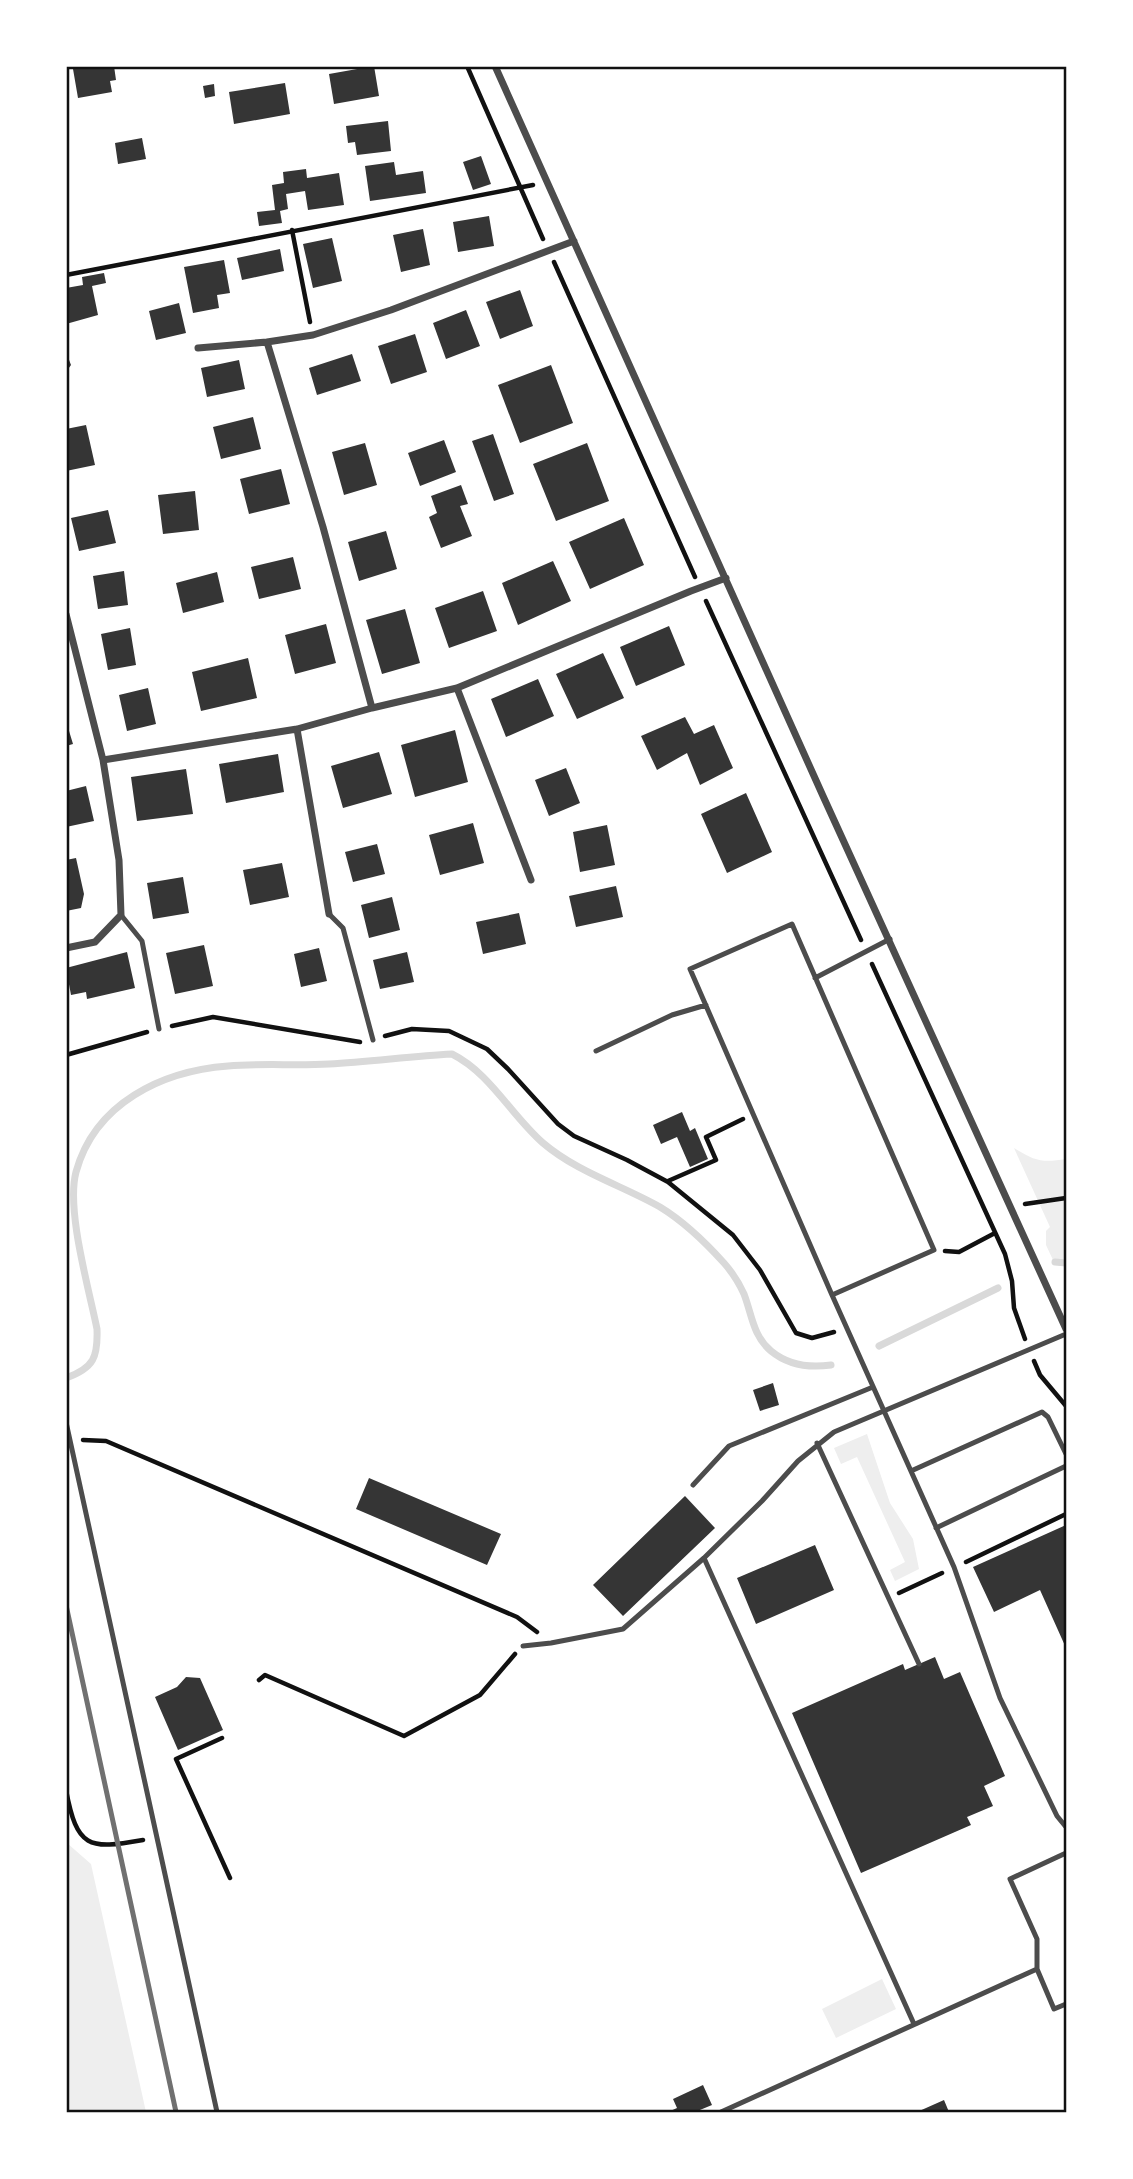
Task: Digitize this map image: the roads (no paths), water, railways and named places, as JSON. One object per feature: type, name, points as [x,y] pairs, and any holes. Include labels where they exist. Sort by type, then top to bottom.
[{"type":"street","points":[[495,66],[1066,1329]]},
{"type":"street","points":[[198,348],[313,335],[391,310],[574,241]]},
{"type":"street","points":[[267,342],[323,527],[372,708]]},
{"type":"street","points":[[103,760],[296,729],[457,688],[726,578]]},
{"type":"street","points":[[66,614],[103,760],[119,860],[121,915],[95,942],[66,948]]},
{"type":"street","points":[[457,688],[531,880]]},
{"type":"street","points":[[296,729],[329,914]]},
{"type":"lane","points":[[329,914],[343,928],[373,1040]]},
{"type":"lane","points":[[121,915],[142,941],[159,1029]]},
{"type":"lane","points":[[832,1295],[934,1250],[792,924],[690,969],[706,1005],[753,1114],[832,1295],[847,1329],[954,1567],[1000,1698],[1057,1816],[1066,1827]]},
{"type":"lane","points":[[815,978],[890,939]]},
{"type":"lane","points":[[596,1051],[672,1015],[706,1005]]},
{"type":"lane","points":[[523,1646],[623,1629],[704,1558],[817,1443],[834,1432],[1066,1334]]},
{"type":"lane","points":[[693,1485],[729,1446],[873,1387]]},
{"type":"lane","points":[[911,1471],[1042,1412],[1048,1416],[1066,1454]]},
{"type":"lane","points":[[66,1422],[217,2112]]},
{"type":"lane","points":[[817,1443],[919,1664]]},
{"type":"lane","points":[[936,1528],[1066,1466]]},
{"type":"lane","points":[[704,1558],[914,2024]]},
{"type":"lane","points":[[1066,1853],[1010,1879],[1037,1939],[1037,1969],[1054,2009],[1066,2004]]},
{"type":"lane","points":[[721,2112],[1037,1969]]},
{"type":"waterway","points":[[66,1378],[83,1370],[92,1360],[97,1347],[97,1329],[76,1228],[76,1172],[85,1148],[98,1127],[115,1109],[156,1084],[203,1069],[241,1065],[317,1065],[452,1054],[478,1072],[531,1132],[556,1153],[660,1207],[702,1240],[735,1278],[744,1294],[760,1339],[771,1351],[785,1360],[800,1364],[831,1365]]},
{"type":"waterway","points":[[1055,1262],[1066,1263]]},
{"type":"waterway","points":[[879,1346],[998,1288]]},
{"type":"railway","points":[[66,1605],[176,2112]]}]
